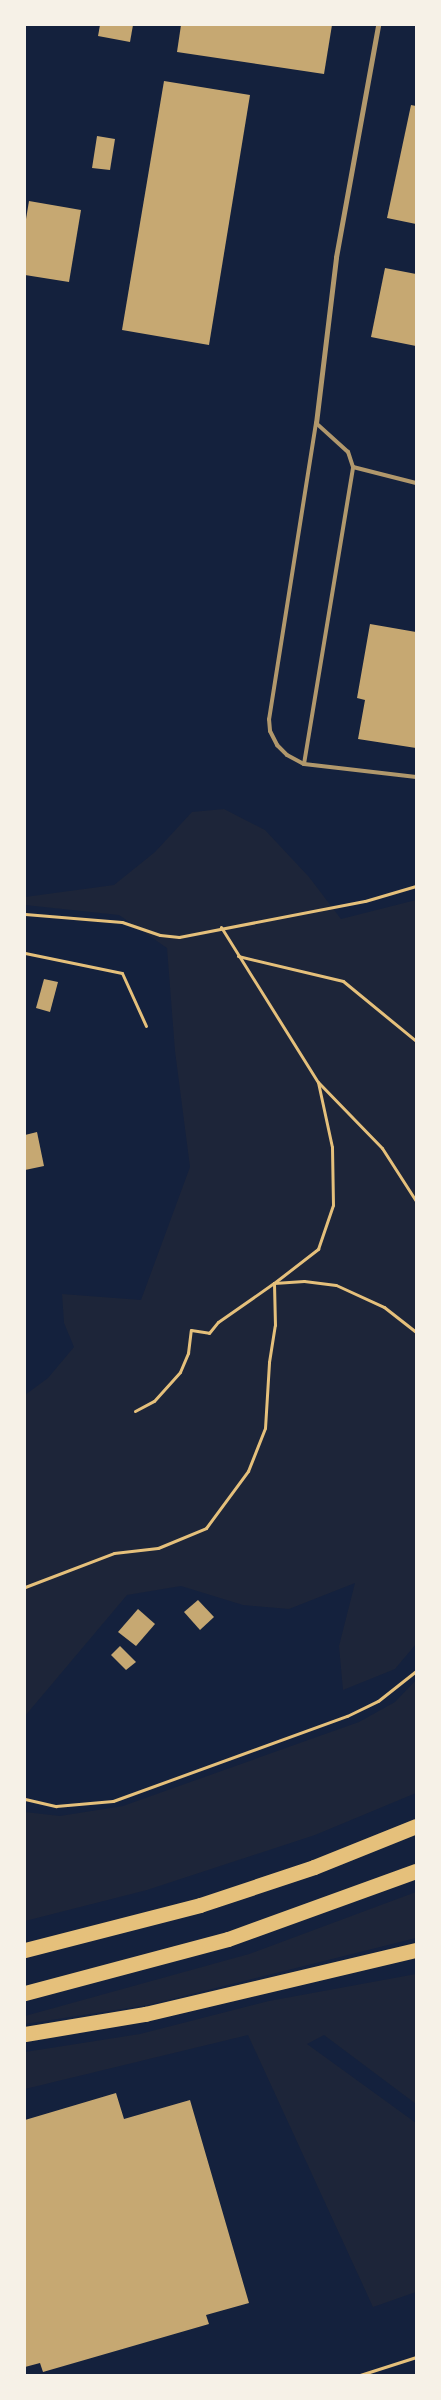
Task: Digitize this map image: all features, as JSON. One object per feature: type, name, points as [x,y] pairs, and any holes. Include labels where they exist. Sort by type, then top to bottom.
[{"type":"highway","points":[[25,1950],[200,1905],[314,1866],[415,1826]]},
{"type":"highway","points":[[25,1993],[228,1939],[416,1871]]},
{"type":"highway","points":[[25,2034],[145,2014],[416,1950]]},
{"type":"street","points":[[316,423],[336,257],[378,25]]},
{"type":"lane","points":[[304,764],[353,467],[348,452],[316,423]]},
{"type":"lane","points":[[316,423],[269,720],[270,731],[277,745],[287,755],[304,764],[416,777]]},
{"type":"lane","points":[[353,467],[416,484]]},
{"type":"path","points":[[25,914],[122,922],[160,934],[179,936],[365,901],[416,886]]},
{"type":"path","points":[[221,927],[318,1082],[382,1148],[416,1201]]},
{"type":"path","points":[[25,953],[122,972],[146,1026]]},
{"type":"path","points":[[238,956],[344,981],[416,1041]]},
{"type":"path","points":[[135,1411],[154,1400],[180,1372],[188,1353],[191,1330],[209,1333],[218,1322],[274,1284],[318,1249],[333,1205],[332,1147],[318,1082]]},
{"type":"path","points":[[274,1284],[304,1281],[336,1285],[384,1307],[416,1332]]},
{"type":"path","points":[[25,1587],[114,1553],[158,1548],[206,1528],[248,1471],[265,1428],[269,1362],[275,1325],[274,1284]]},
{"type":"path","points":[[25,1799],[56,1806],[113,1801],[347,1716],[384,1697],[416,1671]]},
{"type":"path","points":[[360,2375],[416,2357]]},
{"type":"shaded area","points":[[224,809],[265,830],[309,877],[341,919],[416,900],[416,1644],[395,1669],[343,1690],[339,1646],[355,1583],[289,1609],[243,1605],[181,1586],[127,1595],[25,1716],[25,1395],[48,1378],[74,1347],[64,1323],[62,1294],[141,1300],[190,1167],[175,1051],[167,948],[119,915],[25,905],[25,897],[114,885],[155,852],[192,812]]},
{"type":"shaded area","points":[[416,1680],[416,1793],[315,1835],[147,1890],[25,1921],[25,1812],[60,1816],[123,1806],[359,1722],[395,1702]]},
{"type":"shaded area","points":[[416,1892],[416,1938],[148,2005],[25,2024],[25,2016],[249,1954]]},
{"type":"shaded area","points":[[416,1974],[416,2104],[324,2035],[307,2044],[416,2123],[416,2292],[373,2307],[248,2035],[25,2089],[25,2052],[140,2034],[269,2001]]},
{"type":"building","points":[[100,25],[133,25],[130,42],[98,36]]},
{"type":"building","points":[[181,25],[332,25],[324,74],[177,52]]},
{"type":"building","points":[[164,81],[250,95],[209,345],[122,330]]},
{"type":"building","points":[[411,105],[416,106],[416,224],[387,218]]},
{"type":"building","points":[[97,136],[115,139],[110,170],[92,168]]},
{"type":"building","points":[[29,201],[81,210],[69,282],[25,275],[25,225]]},
{"type":"building","points":[[385,268],[416,274],[416,346],[371,337]]},
{"type":"building","points":[[370,624],[416,632],[416,748],[358,739],[365,700],[357,698]]},
{"type":"building","points":[[44,979],[58,982],[50,1012],[36,1008]]},
{"type":"building","points":[[37,1132],[44,1166],[25,1170],[25,1135]]},
{"type":"building","points":[[198,1600],[214,1617],[200,1630],[184,1612]]},
{"type":"building","points":[[138,1609],[155,1624],[136,1646],[118,1632]]},
{"type":"building","points":[[120,1646],[136,1662],[126,1670],[111,1655]]},
{"type":"building","points":[[116,2093],[124,2119],[190,2100],[249,2303],[206,2315],[209,2324],[43,2372],[40,2363],[25,2367],[25,2120]]}]
